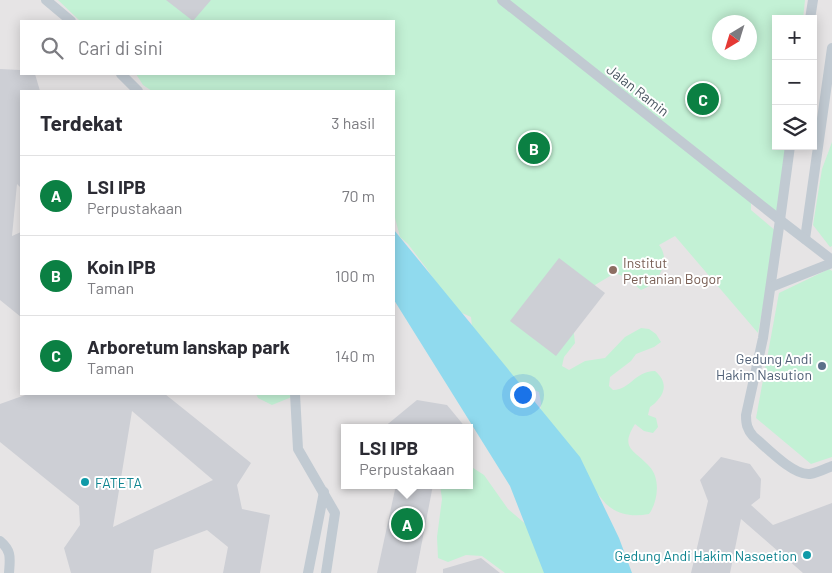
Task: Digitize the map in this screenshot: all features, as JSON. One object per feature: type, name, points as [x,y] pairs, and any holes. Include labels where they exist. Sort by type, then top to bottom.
[{"type":"lane","points":[[46,0],[70,20]]},
{"type":"lane","name":"Jalan Ramin","points":[[502,0],[832,261]]},
{"type":"lane","points":[[811,15],[813,0]]},
{"type":"lane","points":[[805,239],[832,48]]},
{"type":"lane","points":[[122,75],[137,90]]},
{"type":"lane","points":[[789,150],[763,338],[746,415],[748,430],[786,464],[800,473],[809,474],[832,466]]},
{"type":"lane","points":[[771,287],[832,261]]},
{"type":"lane","points":[[295,395],[298,449],[335,513],[326,573]]},
{"type":"lane","points":[[308,573],[324,492]]},
{"type":"lane","points":[[0,541],[8,547],[10,556],[9,573]]},
{"type":"shaded area","name":"Institut Pertanian Bogor","points":[[0,0],[832,0],[832,573],[0,573]]},
{"type":"green space","points":[[58,0],[805,0],[803,15],[772,15],[772,150],[787,150],[779,217],[751,201],[751,210],[777,232],[758,333],[675,236],[659,245],[663,251],[664,265],[653,283],[641,290],[625,277],[615,273],[595,285],[596,290],[573,325],[575,343],[564,357],[562,366],[569,370],[585,361],[605,358],[625,337],[641,328],[649,329],[656,334],[661,342],[636,354],[631,361],[610,377],[609,386],[613,390],[619,389],[642,374],[655,371],[663,382],[662,394],[656,403],[650,407],[648,415],[656,418],[658,427],[653,433],[644,431],[635,424],[628,439],[634,452],[653,471],[657,483],[656,497],[649,514],[626,514],[615,511],[606,504],[539,423],[541,403],[539,392],[530,388],[519,387],[472,327],[471,317],[453,309],[427,269],[408,244],[400,237],[395,218],[395,90],[150,90],[143,85],[137,75],[395,75],[395,20],[79,20]]},
{"type":"green space","points":[[832,142],[832,246],[830,247],[813,225],[822,169]]},
{"type":"green space","points":[[829,269],[832,271],[832,457],[811,464],[756,418],[779,293]]},
{"type":"green space","points":[[256,395],[297,395],[272,405],[258,398]]},
{"type":"green space","points":[[473,468],[484,475],[508,509],[542,538],[546,573],[505,573],[482,556],[466,555],[448,562],[438,558],[437,537],[442,499],[441,489],[473,489]]},
{"type":"water","points":[[395,231],[580,457],[619,538],[632,573],[544,573],[510,486],[395,302]]},
{"type":"building","points":[[166,0],[211,0],[194,20]]},
{"type":"building","points":[[0,69],[20,70],[20,75],[35,75],[40,90],[20,90],[20,187],[17,184],[12,236],[20,232],[20,316],[0,300]]},
{"type":"building","points":[[559,258],[605,293],[556,356],[510,321]]},
{"type":"building","name":"FATETA","points":[[25,395],[166,395],[251,463],[237,485],[242,509],[270,515],[260,573],[223,573],[228,547],[207,530],[154,550],[151,573],[71,573],[64,548],[80,525],[79,506],[0,442],[0,404]],"holes":[[[132,411],[213,480],[113,527]]]},
{"type":"building","points":[[417,400],[447,405],[463,424],[388,424]]},
{"type":"building","points":[[721,457],[750,464],[761,479],[760,498],[751,505],[773,525],[832,503],[832,573],[803,573],[741,519],[730,573],[691,573],[708,501],[700,480]]},
{"type":"building","points":[[395,489],[432,489],[416,573],[377,573]]},
{"type":"building","points":[[481,558],[500,573],[443,573],[443,569]]},
{"type":"place","name":"Arboretum lanskap park","points":[[703,99]]},
{"type":"place","name":"Koin IPB","points":[[534,148]]},
{"type":"place","name":"Institut Pertanian Bogor","points":[[613,270]]},
{"type":"place","name":"Gedung Andi Hakim Nasution","points":[[822,366]]},
{"type":"place","name":"FATETA","points":[[85,482]]},
{"type":"place","name":"LSI IPB","points":[[407,524]]},
{"type":"place","name":"Gedung Andi Hakim Nasoetion","points":[[807,555]]}]
